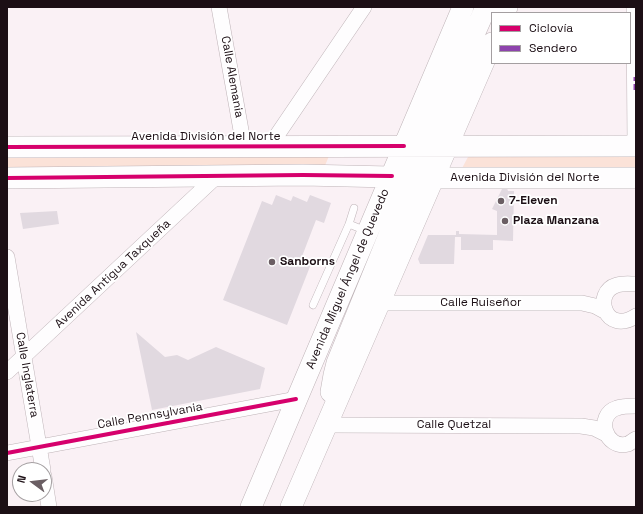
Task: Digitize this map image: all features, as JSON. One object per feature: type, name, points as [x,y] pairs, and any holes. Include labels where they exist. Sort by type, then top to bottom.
[{"type":"main road","name":"Avenida Miguel Ángel de Quevedo","points":[[251,507],[463,7]]},
{"type":"main road","points":[[434,178],[428,170],[425,162],[425,146],[486,7]]},
{"type":"main road","points":[[291,507],[491,45]]},
{"type":"main road","points":[[327,425],[336,366],[416,168],[416,160],[410,150],[404,146]]},
{"type":"main road","name":"Avenida División del Norte","points":[[7,147],[635,146]]},
{"type":"main road","name":"Avenida División del Norte","points":[[7,178],[218,175],[392,176],[434,178],[636,178]]},
{"type":"street","name":"Calle Alemania","points":[[219,7],[244,147]]},
{"type":"street","points":[[269,146],[364,7]]},
{"type":"street","points":[[634,7],[635,146]]},
{"type":"street","name":"Avenida Antigua Taxqueña","points":[[7,372],[24,358],[218,175]]},
{"type":"street","name":"Calle Inglaterra","points":[[7,257],[42,462]]},
{"type":"street","name":"Calle Ruiseñor","points":[[582,303],[594,299],[617,285],[632,286]]},
{"type":"street","points":[[606,312],[604,304],[605,296],[610,289]]},
{"type":"street","name":"Calle Ruiseñor","points":[[379,303],[582,303],[595,306],[619,322],[633,320]]},
{"type":"street","name":"Calle Pennsylvania","points":[[7,453],[296,399]]},
{"type":"street","name":"Calle Quetzal","points":[[580,426],[593,422],[617,407],[632,408]]},
{"type":"street","points":[[606,434],[604,427],[605,418],[610,412]]},
{"type":"street","name":"Calle Quetzal","points":[[327,425],[580,426],[594,428],[606,434],[612,441],[619,444],[633,442]]},
{"type":"lane","points":[[313,306],[349,224],[354,208]]},
{"type":"lane","points":[[349,224],[368,232]]},
{"type":"shaded area","points":[[636,155],[636,170],[460,172],[468,157]]},
{"type":"shaded area","points":[[7,156],[329,156],[324,168],[7,172]]},
{"type":"building","points":[[503,187],[507,188],[508,191],[514,191],[513,241],[493,240],[493,250],[461,250],[461,237],[455,237],[454,264],[420,264],[418,259],[428,235],[456,235],[456,231],[459,231],[459,234],[497,235],[497,211],[492,209]]},
{"type":"building","name":"Sanborns","points":[[276,195],[291,201],[293,196],[307,202],[310,195],[331,203],[324,223],[316,220],[301,259],[311,264],[287,325],[223,300],[262,201],[272,205]]},
{"type":"building","points":[[57,211],[59,224],[23,229],[20,213]]},
{"type":"building","points":[[136,332],[165,357],[177,355],[188,360],[216,347],[265,368],[260,389],[152,410]]},
{"type":"marked path","points":[[635,77],[635,90]]},
{"type":"cycle path","points":[[7,147],[404,146]]},
{"type":"cycle path","points":[[7,178],[303,175],[392,176]]},
{"type":"cycle path","points":[[7,453],[296,399]]},
{"type":"place","name":"7-Eleven","points":[[501,201]]},
{"type":"place","name":"Plaza Manzana","points":[[505,221]]},
{"type":"place","name":"Sanborns","points":[[272,262]]}]
